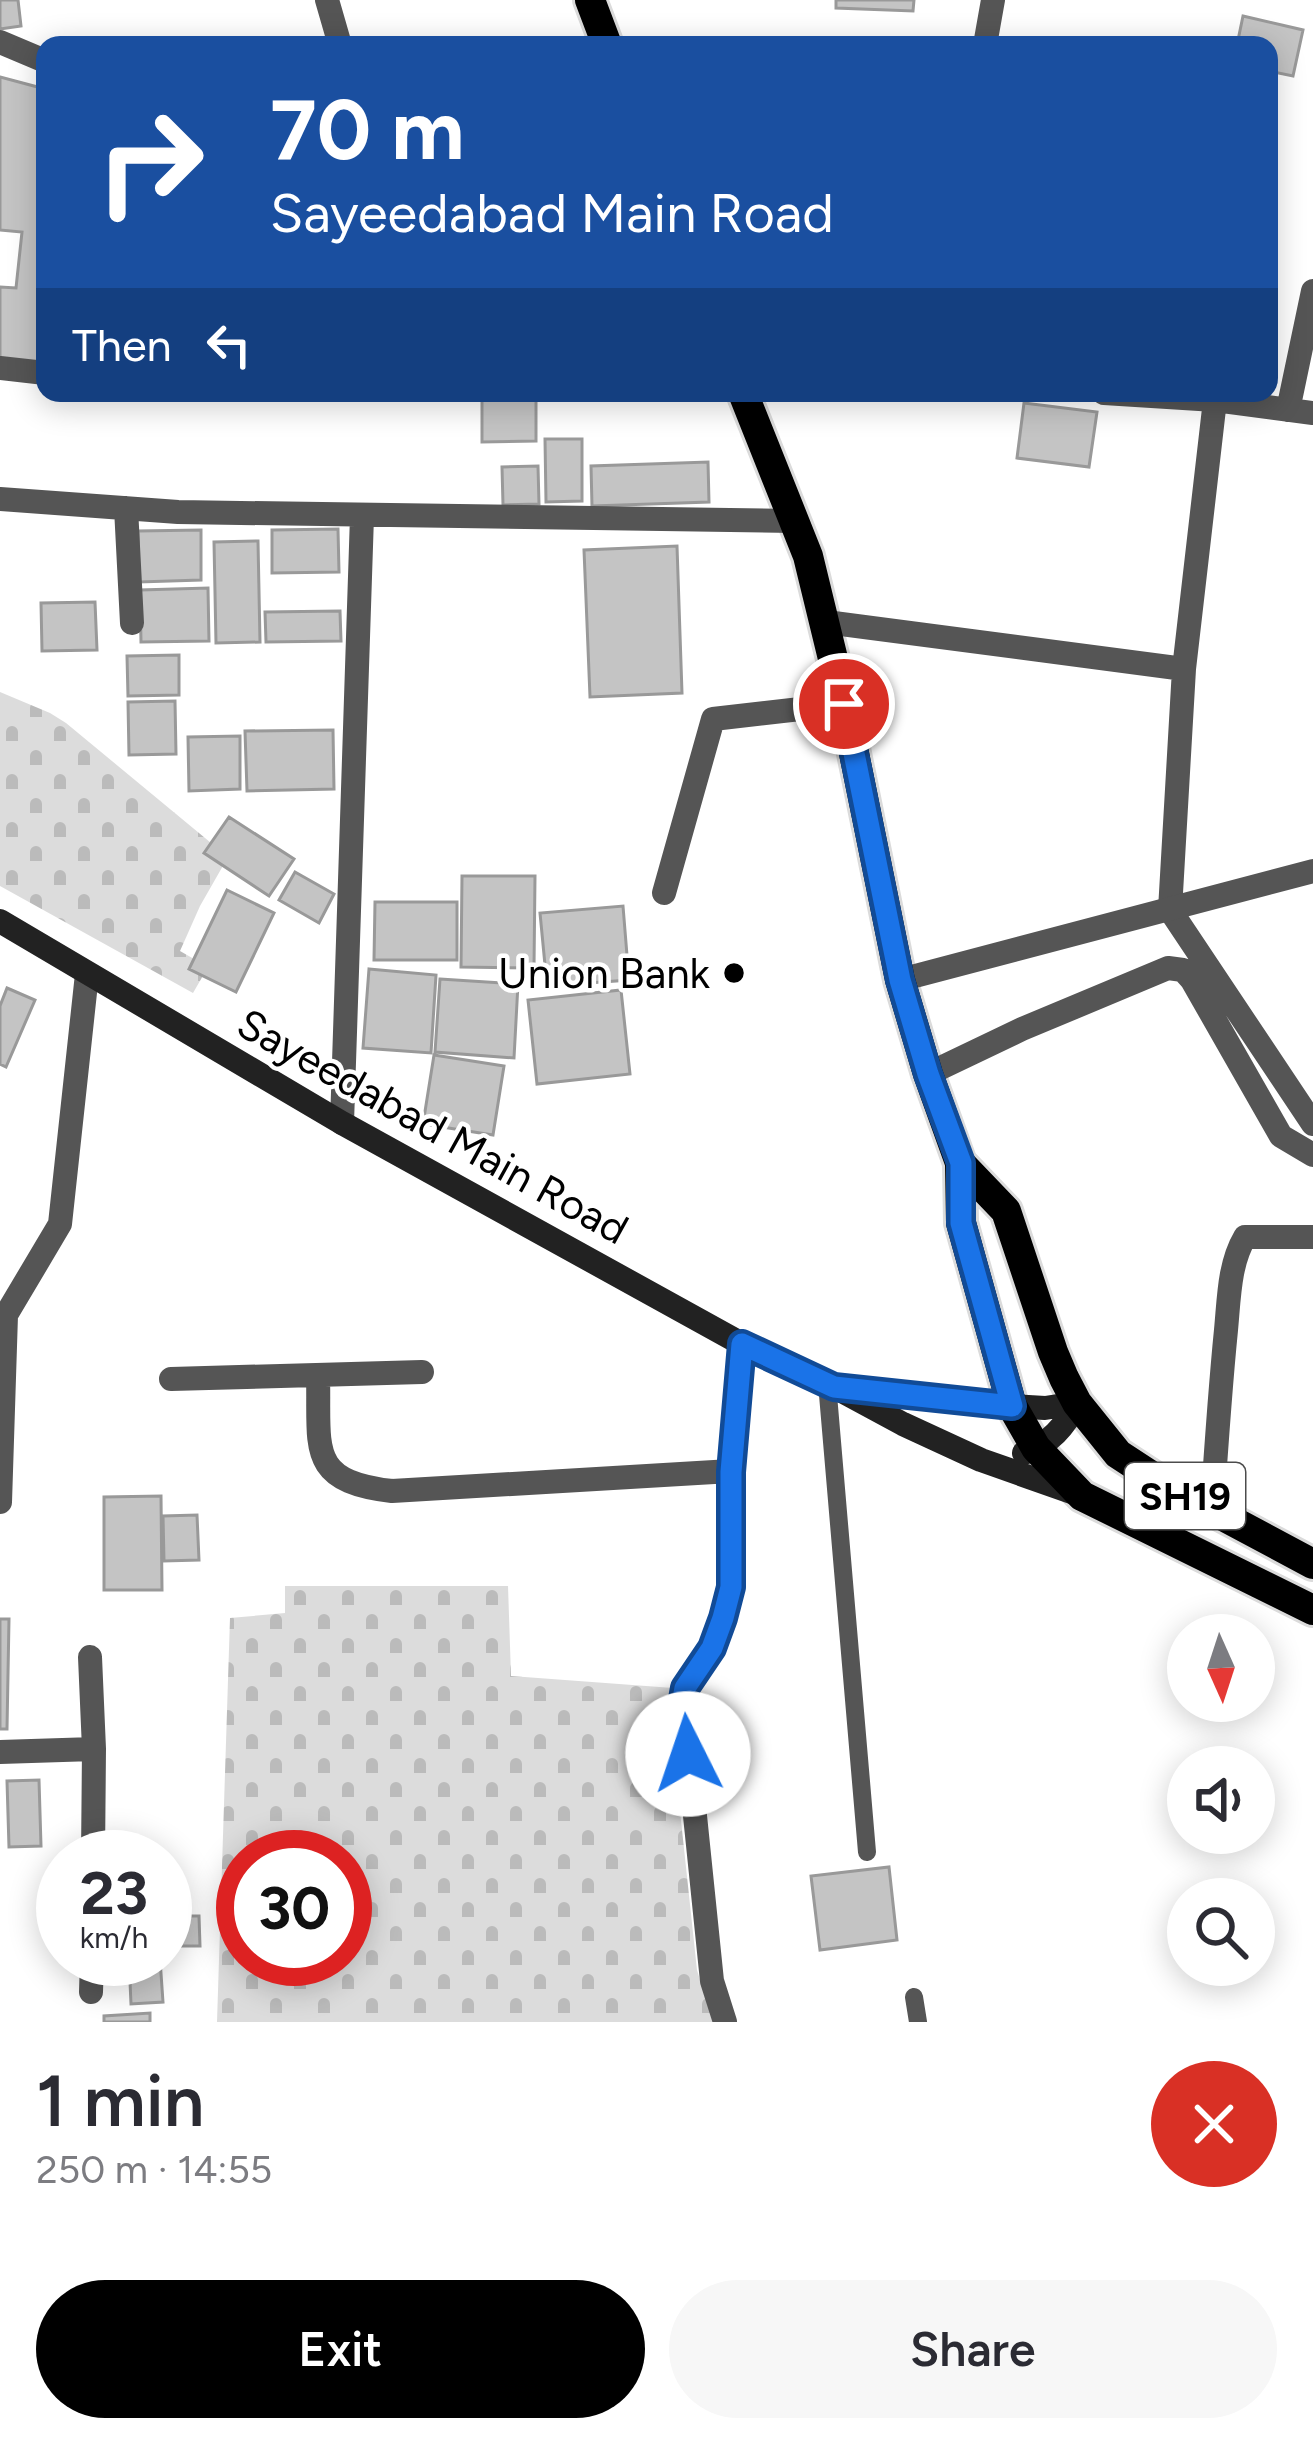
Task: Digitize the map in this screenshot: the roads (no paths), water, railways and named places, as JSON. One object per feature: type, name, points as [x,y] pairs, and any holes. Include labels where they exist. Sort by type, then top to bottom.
[{"type":"main road","points":[[590,0],[604,36]]},
{"type":"main road","name":"SH19","points":[[746,402],[808,556],[826,622],[900,980],[961,1163],[961,1223],[1012,1406],[1036,1448],[1082,1496],[1313,1610]]},
{"type":"main road","name":"Sayeedabad Main Road","points":[[0,921],[341,1123],[742,1344],[981,1460],[1082,1496]]},
{"type":"main road","name":"SH19","points":[[961,1163],[1006,1211],[1053,1352],[1077,1403],[1118,1454]]},
{"type":"main road","name":"Sayeedabad Main Road","points":[[831,1385],[1012,1406],[1077,1403]]},
{"type":"main road","points":[[981,1460],[1009,1458],[1036,1448],[1067,1421],[1077,1403]]},
{"type":"main road","name":"SH19","points":[[1082,1496],[1073,1469],[1091,1449],[1106,1448],[1313,1564]]},
{"type":"street","points":[[327,0],[337,36]]},
{"type":"street","points":[[987,36],[993,0]]},
{"type":"street","points":[[0,42],[36,57]]},
{"type":"street","points":[[1230,402],[1301,411],[1313,291]]},
{"type":"street","points":[[0,368],[36,372]]},
{"type":"street","points":[[1214,402],[1184,669],[1171,910],[1313,1124]]},
{"type":"street","points":[[0,499],[362,516],[794,521]]},
{"type":"street","points":[[126,508],[132,623]]},
{"type":"street","points":[[341,1123],[362,516]]},
{"type":"street","points":[[826,622],[1184,669]]},
{"type":"street","points":[[664,893],[713,719],[844,704]]},
{"type":"street","points":[[900,980],[1313,871]]},
{"type":"street","points":[[928,1074],[1022,1028],[1168,968],[1184,970],[1281,1136],[1313,1155]]},
{"type":"street","points":[[0,1502],[6,1315],[60,1224],[87,974]]},
{"type":"street","points":[[1212,1510],[1231,1279],[1238,1249],[1245,1237],[1313,1237]]},
{"type":"street","points":[[725,2022],[712,1981],[683,1699],[691,1676],[712,1648],[731,1587],[731,1472],[742,1344]]},
{"type":"street","points":[[171,1379],[422,1372]]},
{"type":"street","points":[[318,1376],[320,1450],[326,1466],[341,1479],[362,1487],[392,1491],[731,1472]]},
{"type":"street","points":[[90,1657],[93,1830]]},
{"type":"street","points":[[0,1753],[94,1749]]},
{"type":"street","points":[[91,1986],[91,1991]]},
{"type":"lane","points":[[831,1385],[867,1852]]},
{"type":"lane","points":[[914,1997],[918,2022]]},
{"type":"place","name":"Union Bank","points":[[734,973]]}]
